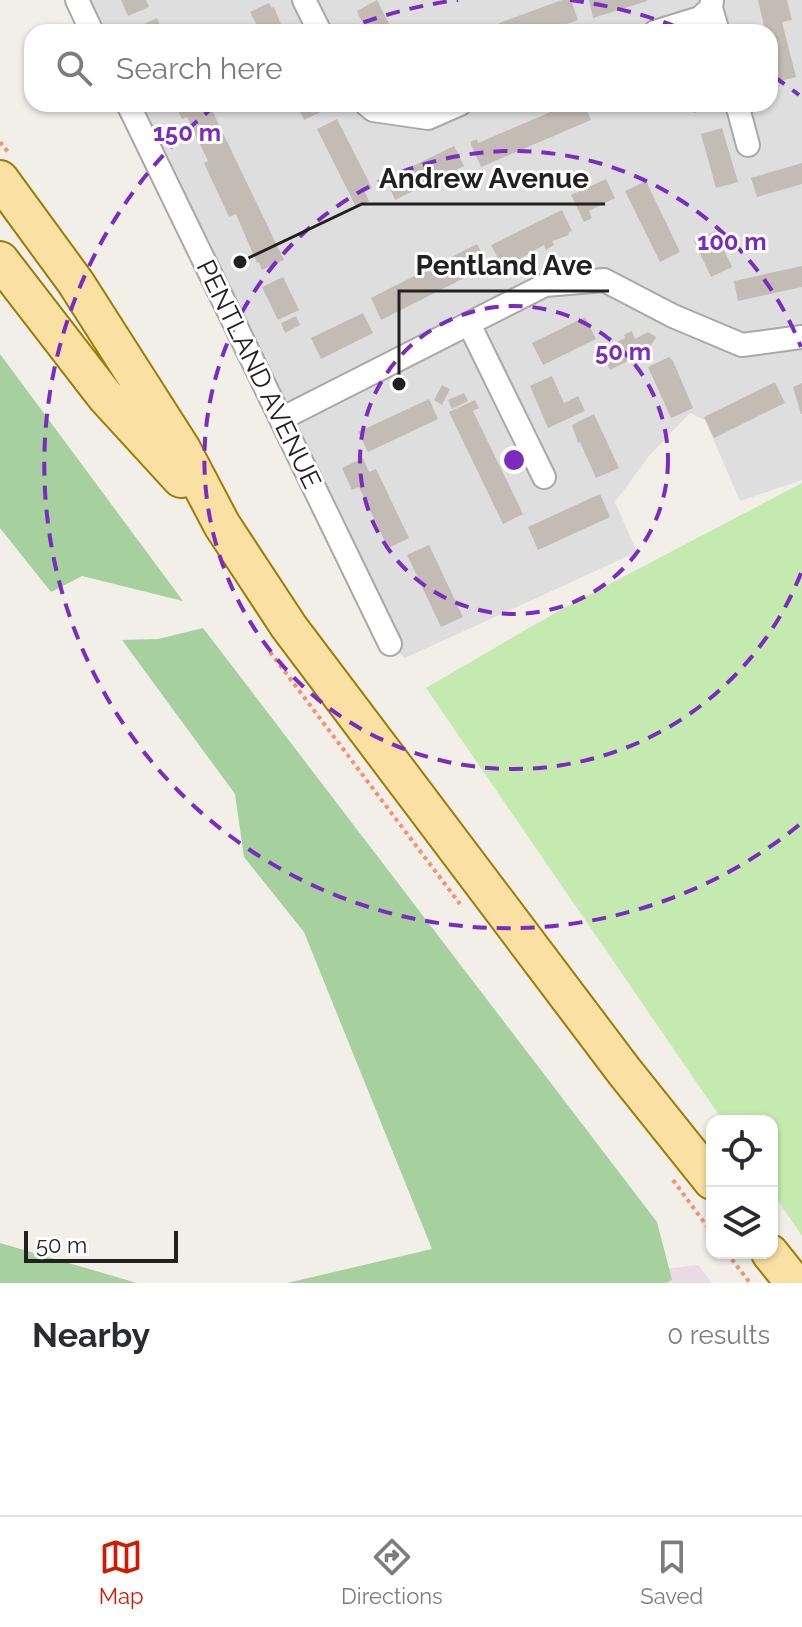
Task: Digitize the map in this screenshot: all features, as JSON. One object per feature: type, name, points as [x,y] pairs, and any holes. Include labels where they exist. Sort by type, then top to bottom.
[{"type":"main road","points":[[0,179],[76,283],[182,449],[222,525],[307,653],[615,1059],[706,1173]]},
{"type":"main road","points":[[0,260],[105,396],[222,525]]},
{"type":"main road","points":[[775,1259],[794,1283]]},
{"type":"street","points":[[77,0],[88,24]]},
{"type":"street","points":[[304,0],[316,24]]},
{"type":"street","points":[[681,24],[700,18],[712,4]]},
{"type":"street","points":[[712,4],[716,24]]},
{"type":"street","name":"PENTLAND AVENUE","points":[[132,112],[390,644]]},
{"type":"street","points":[[387,112],[428,118],[442,112]]},
{"type":"street","points":[[739,112],[748,145]]},
{"type":"street","points":[[281,419],[545,285],[604,280],[673,316],[742,345],[802,337]]},
{"type":"street","points":[[469,324],[544,477]]},
{"type":"street","points":[[533,455],[554,445]]},
{"type":"path","points":[[732,1259],[750,1283]]},
{"type":"shaded area","points":[[77,0],[802,0],[802,480],[740,501],[705,420],[690,413],[649,456],[615,502],[637,552],[405,658],[390,644],[132,112],[778,112],[778,24],[88,24]]},
{"type":"shaded area","points":[[698,1265],[712,1283],[550,1283]]},
{"type":"green space","points":[[0,354],[183,601],[82,576],[51,592],[0,528]]},
{"type":"green space","points":[[802,483],[802,1236],[778,1201],[778,1115],[719,1115],[426,688],[560,610]]},
{"type":"green space","points":[[203,628],[657,1222],[672,1280],[666,1283],[287,1283],[432,1249],[304,932],[244,857],[235,794],[122,640],[158,639]]},
{"type":"green space","points":[[0,1243],[137,1283],[0,1283]]},
{"type":"building","points":[[121,0],[146,0],[149,7],[128,16]]},
{"type":"building","points":[[377,0],[390,24],[364,24],[357,11]]},
{"type":"building","points":[[562,0],[571,0],[578,20],[567,24],[499,23]]},
{"type":"building","points":[[589,0],[647,0],[647,1],[593,18]]},
{"type":"building","points":[[758,0],[787,0],[792,20],[782,22],[796,77],[778,82],[778,24],[764,24]]},
{"type":"building","points":[[269,3],[281,24],[256,24],[250,12]]},
{"type":"building","points":[[157,18],[160,24],[144,24]]},
{"type":"building","points":[[179,112],[213,112],[284,260],[262,270],[236,214],[229,217],[187,117],[182,119]]},
{"type":"building","points":[[300,112],[321,112],[304,120]]},
{"type":"building","points":[[550,112],[588,112],[591,120],[481,167],[470,142],[477,139],[478,143]]},
{"type":"building","points":[[337,119],[372,188],[365,192],[369,201],[356,207],[317,129]]},
{"type":"building","points":[[722,128],[738,182],[716,188],[701,134]]},
{"type":"building","points":[[454,146],[464,166],[395,200],[386,179]]},
{"type":"building","points":[[802,163],[802,184],[757,197],[751,178]]},
{"type":"building","points":[[606,179],[615,198],[589,211],[592,218],[584,222],[571,195]]},
{"type":"building","points":[[646,181],[680,252],[660,262],[625,191]]},
{"type":"building","points":[[562,210],[572,231],[569,235],[552,241],[554,245],[546,250],[544,245],[502,266],[491,245]]},
{"type":"building","points":[[715,231],[732,267],[711,277],[694,241]]},
{"type":"building","points":[[477,244],[488,266],[381,320],[371,298]]},
{"type":"building","points":[[802,266],[802,287],[738,301],[734,281]]},
{"type":"building","points":[[283,277],[299,310],[278,320],[262,287]]},
{"type":"building","points":[[363,313],[373,333],[321,359],[311,338]]},
{"type":"building","points":[[296,316],[300,325],[285,333],[281,323]]},
{"type":"building","points":[[585,317],[596,339],[543,365],[532,343]]},
{"type":"building","points":[[632,331],[635,339],[648,332],[656,337],[648,351],[610,370],[600,350],[625,338],[624,335]]},
{"type":"building","points":[[669,357],[693,408],[671,418],[648,367]]},
{"type":"building","points":[[552,376],[564,403],[578,396],[585,411],[548,428],[530,386]]},
{"type":"building","points":[[775,382],[785,403],[714,438],[704,417]]},
{"type":"building","points":[[802,383],[802,414],[801,414],[793,387]]},
{"type":"building","points":[[442,385],[450,389],[442,405],[434,400]]},
{"type":"building","points":[[464,393],[468,401],[452,409],[448,400]]},
{"type":"building","points":[[429,399],[438,419],[368,452],[358,432]]},
{"type":"building","points":[[475,400],[479,408],[473,411],[523,514],[503,524],[449,412]]},
{"type":"building","points":[[594,414],[619,468],[596,478],[572,425]]},
{"type":"building","points":[[363,458],[369,472],[376,469],[409,538],[388,548],[359,487],[352,490],[342,468]]},
{"type":"building","points":[[600,494],[610,517],[538,550],[528,527]]},
{"type":"building","points":[[429,545],[463,617],[441,627],[407,555]]},
{"type":"place","name":"Andrew Avenue","points":[[240,262]]},
{"type":"place","name":"Pentland Ave","points":[[399,384]]}]
